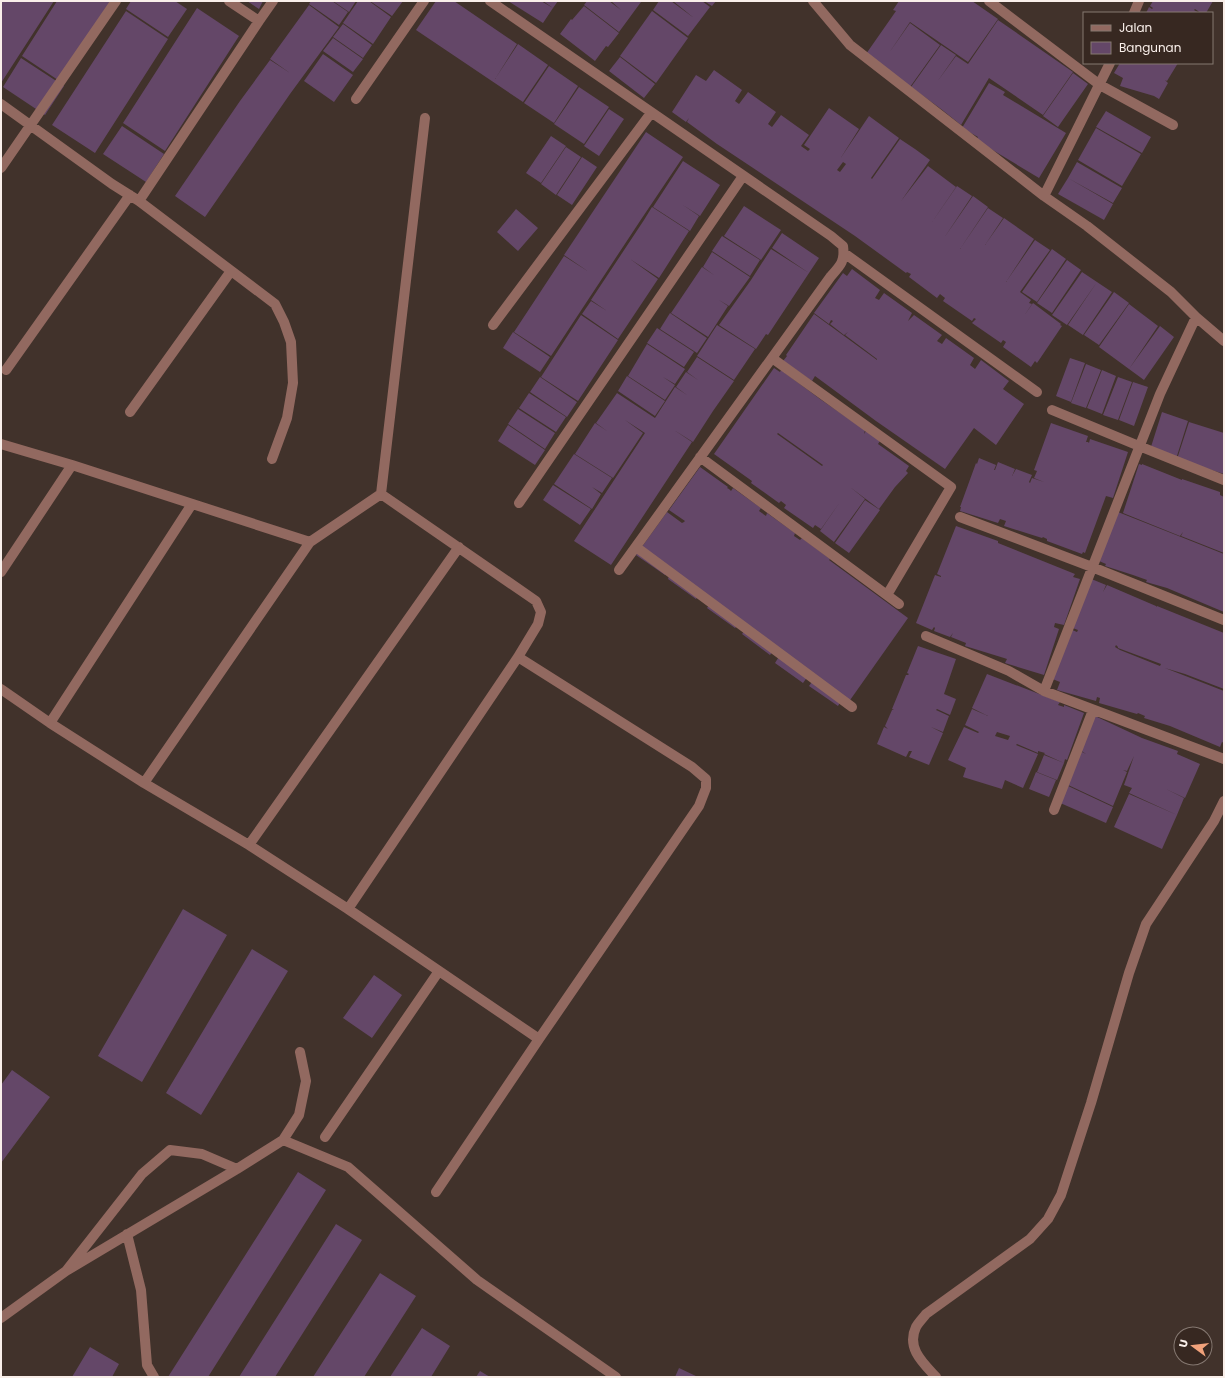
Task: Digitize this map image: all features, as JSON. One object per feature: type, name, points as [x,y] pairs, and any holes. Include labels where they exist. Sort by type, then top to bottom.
[{"type":"street","points":[[1,168],[116,1]]},
{"type":"street","points":[[229,1],[259,21]]},
{"type":"street","points":[[139,201],[273,1]]},
{"type":"street","points":[[356,99],[424,1]]},
{"type":"street","points":[[490,1],[831,236],[843,246],[844,253],[842,264],[831,276],[619,570]]},
{"type":"street","points":[[813,1],[850,45],[1044,196],[1087,226],[1171,292],[1196,317],[1224,341]]},
{"type":"street","points":[[989,1],[1100,85],[1173,125]]},
{"type":"street","points":[[1134,12],[1139,1]]},
{"type":"street","points":[[1044,196],[1110,64]]},
{"type":"street","points":[[1,104],[112,184],[139,201],[275,304],[284,322],[291,342],[293,383],[287,418],[272,459]]},
{"type":"street","points":[[493,325],[651,113]]},
{"type":"street","points":[[144,783],[310,542],[381,494],[425,118]]},
{"type":"street","points":[[519,503],[743,176]]},
{"type":"street","points":[[6,370],[130,195]]},
{"type":"street","points":[[844,253],[1037,392]]},
{"type":"street","points":[[130,412],[231,271]]},
{"type":"street","points":[[1044,691],[1160,394],[1196,317]]},
{"type":"street","points":[[772,358],[951,487],[887,595]]},
{"type":"street","points":[[1052,410],[1224,480]]},
{"type":"street","points":[[1,444],[72,465],[310,542]]},
{"type":"street","points":[[700,457],[899,604]]},
{"type":"street","points":[[1,572],[72,465]]},
{"type":"street","points":[[348,909],[518,657],[538,624],[541,612],[536,601],[381,494]]},
{"type":"street","points":[[50,723],[192,504]]},
{"type":"street","points":[[960,518],[1092,567],[1224,620]]},
{"type":"street","points":[[249,845],[458,547]]},
{"type":"street","points":[[636,547],[852,707]]},
{"type":"street","points":[[926,636],[1009,671],[1044,691],[1224,759]]},
{"type":"street","points":[[436,1192],[698,806],[706,788],[706,779],[692,767],[518,657]]},
{"type":"street","points":[[1,689],[50,723],[144,783],[249,845],[348,909],[539,1040]]},
{"type":"street","points":[[1054,810],[1093,710]]},
{"type":"street","points":[[936,1377],[916,1354],[912,1342],[916,1327],[926,1314],[1030,1239],[1048,1218],[1061,1195],[1091,1103],[1128,973],[1146,924],[1210,827],[1224,802]]},
{"type":"street","points":[[325,1138],[439,971]]},
{"type":"street","points":[[1,1318],[66,1271],[283,1140],[299,1115],[306,1081],[300,1052]]},
{"type":"street","points":[[283,1140],[348,1167],[477,1280],[616,1377]]},
{"type":"street","points":[[66,1271],[142,1174],[170,1150],[202,1154],[237,1169]]},
{"type":"street","points":[[127,1234],[141,1290],[147,1365],[154,1377]]},
{"type":"building","points":[[1,1],[54,1],[1,83]]},
{"type":"building","points":[[57,1],[118,1],[64,84],[22,56]]},
{"type":"building","points":[[131,1],[175,1],[187,9],[168,37],[126,9]]},
{"type":"building","points":[[247,1],[263,1],[259,9]]},
{"type":"building","points":[[311,1],[332,1],[348,12],[339,25],[309,4]]},
{"type":"building","points":[[333,1],[356,1],[349,12]]},
{"type":"building","points":[[358,1],[369,1],[391,17],[373,44],[343,23]]},
{"type":"building","points":[[370,1],[403,1],[392,16]]},
{"type":"building","points":[[436,1],[454,1],[517,44],[495,79],[518,44],[548,65],[523,102],[416,30]]},
{"type":"building","points":[[508,1],[541,1],[553,8],[543,23]]},
{"type":"building","points":[[543,1],[558,1],[553,8]]},
{"type":"building","points":[[587,1],[609,1],[621,10],[611,1],[641,2],[619,32],[584,5]]},
{"type":"building","points":[[659,1],[671,1],[694,18],[673,1],[702,1],[710,7],[688,36],[653,10]]},
{"type":"building","points":[[704,1],[716,1],[712,6]]},
{"type":"building","points":[[899,1],[972,1],[998,19],[968,62],[910,22],[889,53],[910,23],[940,45],[910,87],[866,54],[896,11],[893,10]]},
{"type":"building","points":[[1153,1],[1213,1],[1207,12],[1200,12],[1195,9],[1194,10],[1197,12],[1146,12],[1149,7],[1152,9],[1153,8],[1150,6]]},
{"type":"building","points":[[309,5],[339,27],[290,94],[205,217],[175,196],[270,60],[290,73],[270,59]]},
{"type":"building","points":[[584,6],[619,33],[608,47],[606,46],[595,61],[560,34],[571,19],[572,20]]},
{"type":"building","points":[[197,8],[239,36],[165,151],[123,123]]},
{"type":"building","points":[[126,11],[168,39],[95,153],[52,125]]},
{"type":"building","points":[[652,11],[688,38],[656,83],[620,56]]},
{"type":"building","points":[[998,20],[1073,72],[1043,115],[989,78],[961,125],[911,87],[941,45],[956,55],[937,82],[956,56],[968,64]]},
{"type":"building","points":[[343,24],[372,45],[363,58],[333,37]]},
{"type":"building","points":[[333,38],[363,59],[353,72],[323,51]]},
{"type":"building","points":[[323,54],[353,75],[334,102],[304,81]]},
{"type":"building","points":[[620,57],[655,84],[644,98],[609,71]]},
{"type":"building","points":[[21,58],[64,86],[45,115],[3,87]]},
{"type":"building","points":[[1119,64],[1177,64],[1167,81],[1165,80],[1168,83],[1159,99],[1154,96],[1120,86],[1123,78],[1114,73]]},
{"type":"building","points":[[549,66],[578,86],[554,123],[524,103]]},
{"type":"building","points":[[714,70],[742,90],[735,101],[739,104],[748,92],[776,112],[768,124],[772,127],[781,115],[809,135],[801,146],[808,151],[810,149],[804,145],[829,108],[859,129],[840,159],[869,116],[899,138],[871,178],[872,179],[900,139],[930,160],[901,201],[928,166],[956,187],[930,225],[957,186],[972,196],[944,238],[973,196],[988,207],[960,249],[988,208],[1003,218],[985,245],[1004,218],[1034,239],[1006,282],[1035,240],[1050,250],[1020,292],[1031,300],[1029,303],[1032,304],[1024,316],[1033,303],[1062,326],[1037,363],[1035,361],[1031,367],[1003,347],[1006,342],[1003,340],[1001,343],[972,323],[976,319],[974,318],[972,321],[943,301],[945,298],[940,294],[937,298],[909,277],[911,274],[906,273],[855,236],[717,144],[687,122],[689,118],[686,122],[672,112],[696,75],[706,81]],"holes":[[[843,162],[846,164],[840,172],[837,170]]]},
{"type":"building","points":[[1073,73],[1088,84],[1058,127],[1043,116]]},
{"type":"building","points":[[989,83],[1005,92],[1003,95],[1066,133],[1039,178],[976,140],[978,137],[962,128]]},
{"type":"building","points":[[579,87],[609,107],[584,144],[554,124]]},
{"type":"building","points":[[609,109],[624,119],[599,156],[584,146]]},
{"type":"building","points":[[1106,111],[1151,137],[1142,153],[1096,127]]},
{"type":"building","points":[[122,126],[164,154],[146,182],[103,154]]},
{"type":"building","points":[[1096,128],[1141,154],[1122,186],[1078,160]]},
{"type":"building","points":[[646,132],[683,157],[551,356],[514,332],[564,256],[589,272],[564,255]]},
{"type":"building","points":[[551,136],[566,146],[541,183],[526,173]]},
{"type":"building","points":[[566,147],[581,157],[556,195],[541,184]]},
{"type":"building","points":[[582,157],[597,167],[572,205],[557,195]]},
{"type":"building","points":[[683,161],[720,185],[700,216],[683,205],[699,216],[690,231],[653,207]]},
{"type":"building","points":[[1077,162],[1122,188],[1113,203],[1068,178]]},
{"type":"building","points":[[1068,178],[1113,204],[1104,220],[1058,194]]},
{"type":"building","points":[[744,206],[781,230],[761,260],[724,236]]},
{"type":"building","points":[[652,207],[689,231],[659,278],[630,259],[658,279],[618,339],[582,314],[591,301],[607,311],[591,300]]},
{"type":"building","points":[[516,209],[538,228],[518,251],[497,232]]},
{"type":"building","points":[[782,233],[819,258],[809,273],[772,248]]},
{"type":"building","points":[[722,236],[760,260],[750,276],[712,251]]},
{"type":"building","points":[[771,249],[809,273],[768,335],[766,334],[756,349],[719,325]]},
{"type":"building","points":[[1052,249],[1066,259],[1037,302],[1022,292]]},
{"type":"building","points":[[712,252],[750,277],[729,306],[719,300],[728,306],[708,337],[671,313],[702,267],[714,275],[703,267]]},
{"type":"building","points":[[1067,260],[1081,270],[1052,313],[1037,303]]},
{"type":"building","points":[[852,269],[880,290],[875,298],[879,300],[884,293],[912,313],[908,321],[914,315],[942,335],[937,341],[942,344],[946,338],[974,358],[970,365],[975,369],[981,360],[1009,381],[1003,389],[1024,404],[996,445],[974,428],[945,469],[815,376],[812,381],[783,361],[814,314],[877,360],[845,335],[848,332],[844,335],[830,324],[833,321],[831,320],[829,324],[814,313],[843,273],[847,276]]},
{"type":"building","points":[[1082,272],[1097,282],[1067,325],[1052,315]]},
{"type":"building","points":[[1097,282],[1112,292],[1083,335],[1068,325]]},
{"type":"building","points":[[1114,292],[1129,303],[1099,345],[1084,335]]},
{"type":"building","points":[[1129,304],[1158,326],[1129,369],[1099,347]]},
{"type":"building","points":[[670,313],[707,338],[697,353],[660,329]]},
{"type":"building","points":[[581,315],[618,340],[578,401],[541,377]]},
{"type":"building","points":[[717,325],[755,349],[734,380],[697,356]]},
{"type":"building","points":[[1160,326],[1174,337],[1144,380],[1129,369]]},
{"type":"building","points":[[657,328],[694,352],[684,367],[647,343]]},
{"type":"building","points":[[513,332],[550,357],[540,372],[503,348]]},
{"type":"building","points":[[647,344],[685,369],[675,384],[663,377],[675,385],[665,400],[628,376]]},
{"type":"building","points":[[697,357],[734,381],[693,442],[674,430],[692,442],[611,565],[574,541],[645,433],[625,420],[643,433],[613,478],[575,454],[595,423],[607,431],[596,423],[617,393],[655,418],[675,387],[687,395],[676,387],[686,372],[698,380],[687,372]]},
{"type":"building","points":[[1070,358],[1085,363],[1071,402],[1056,396]]},
{"type":"building","points":[[1086,364],[1101,370],[1086,408],[1071,403]]},
{"type":"building","points":[[774,368],[780,372],[781,370],[865,430],[864,434],[866,431],[880,441],[878,444],[909,466],[906,471],[908,473],[895,487],[879,509],[850,487],[865,499],[834,542],[820,531],[840,502],[821,529],[815,525],[813,528],[784,508],[786,505],[781,501],[779,503],[751,483],[752,481],[714,454]],"holes":[[[778,433],[823,465],[822,466],[777,434]]]},
{"type":"building","points":[[1102,370],[1116,376],[1102,414],[1087,408]]},
{"type":"building","points":[[627,376],[665,401],[655,416],[618,391]]},
{"type":"building","points":[[540,377],[577,402],[567,417],[530,392]]},
{"type":"building","points":[[1118,377],[1132,382],[1118,420],[1103,415]]},
{"type":"building","points":[[1133,382],[1148,387],[1134,426],[1119,420]]},
{"type":"building","points":[[529,393],[566,417],[556,432],[519,408]]},
{"type":"building","points":[[518,409],[555,433],[545,449],[508,424]]},
{"type":"building","points":[[1162,412],[1188,421],[1176,459],[1150,450]]},
{"type":"building","points":[[1189,422],[1224,433],[1224,474],[1177,459]]},
{"type":"building","points":[[1051,423],[1088,436],[1086,442],[1089,443],[1090,439],[1128,452],[1113,498],[1106,496],[1085,553],[1083,552],[1082,554],[1047,541],[1047,539],[1043,537],[1042,538],[1004,526],[1006,521],[1000,519],[998,523],[960,511],[960,507],[979,458],[996,465],[994,470],[998,462],[1015,469],[1012,476],[1016,469],[1032,475],[1029,482],[1030,483],[1032,478],[1044,482],[1034,478],[1037,471],[1034,470]]},
{"type":"building","points":[[508,425],[545,450],[535,465],[498,441]]},
{"type":"building","points":[[574,454],[612,478],[602,493],[592,487],[601,494],[592,509],[554,484]]},
{"type":"building","points":[[1139,464],[1220,492],[1220,495],[1224,497],[1224,553],[1181,536],[1183,532],[1180,536],[1123,513]]},
{"type":"building","points":[[700,467],[728,487],[727,488],[731,491],[733,488],[761,508],[759,511],[766,516],[767,513],[795,533],[794,536],[800,540],[802,538],[830,559],[829,560],[908,618],[848,703],[842,699],[838,706],[809,686],[814,679],[808,676],[803,683],[775,663],[780,655],[774,650],[770,655],[742,634],[745,630],[738,625],[735,628],[707,608],[709,605],[698,596],[696,599],[668,579],[669,576],[666,573],[665,575],[636,555],[667,512],[682,523],[685,521],[669,510]]},
{"type":"building","points":[[553,485],[591,509],[580,525],[543,500]]},
{"type":"building","points":[[865,500],[880,510],[849,553],[835,543]]},
{"type":"building","points":[[1118,512],[1224,554],[1224,612],[1167,588],[1146,582],[1147,580],[1105,566],[1106,564],[1099,561]]},
{"type":"building","points":[[956,526],[998,541],[998,543],[1075,574],[1073,577],[1080,579],[1064,625],[1055,623],[1054,627],[1059,629],[1044,675],[1005,663],[1007,659],[965,646],[966,643],[951,637],[953,633],[950,637],[934,631],[934,627],[932,630],[916,623],[935,575],[941,577],[937,574]]},
{"type":"building","points":[[1089,578],[1106,585],[1103,592],[1107,585],[1156,607],[1157,606],[1224,633],[1224,689],[1165,668],[1224,691],[1224,743],[1222,742],[1220,747],[1170,726],[1144,718],[1145,716],[1138,713],[1137,714],[1099,703],[1100,698],[1097,697],[1096,701],[1057,690],[1060,682],[1050,678],[1070,629],[1077,632],[1078,630],[1070,627]],"holes":[[[1116,645],[1118,648],[1161,664],[1160,666],[1115,647]]]},
{"type":"building","points":[[918,646],[956,659],[944,694],[956,699],[950,715],[937,709],[936,710],[949,716],[943,732],[931,727],[943,733],[929,765],[909,757],[912,751],[909,751],[906,757],[877,744],[884,727],[888,729],[885,726],[892,710],[894,710],[892,709],[906,675],[909,674],[907,673]]},
{"type":"building","points":[[987,674],[1060,702],[1058,705],[1064,707],[1064,705],[1084,713],[1067,760],[1065,759],[1064,763],[1044,754],[1045,753],[1038,751],[1038,753],[1017,744],[1016,745],[1038,754],[1023,788],[1005,780],[1002,789],[963,777],[966,768],[948,760],[964,727],[978,733],[979,732],[965,725],[972,709],[988,716],[972,708]],"holes":[[[997,732],[1010,736],[1008,740],[995,736]]]},
{"type":"building","points":[[1095,716],[1142,738],[1178,751],[1177,754],[1200,764],[1185,798],[1166,789],[1184,798],[1177,815],[1129,793],[1132,788],[1124,785],[1134,756],[1127,771],[1123,770],[1127,772],[1113,806],[1066,784],[1080,751],[1086,754],[1080,750]]},
{"type":"building","points":[[1044,755],[1064,763],[1057,780],[1037,772]]},
{"type":"building","points":[[1036,772],[1056,780],[1049,797],[1029,789]]},
{"type":"building","points":[[1066,785],[1113,807],[1106,823],[1058,802]]},
{"type":"building","points":[[1129,794],[1177,815],[1162,849],[1114,827]]},
{"type":"building","points":[[183,909],[227,935],[142,1082],[98,1056]]},
{"type":"building","points":[[252,949],[288,971],[201,1115],[166,1093]]},
{"type":"building","points":[[374,975],[402,995],[372,1038],[343,1018]]},
{"type":"building","points":[[12,1070],[50,1097],[1,1163],[1,1085]]},
{"type":"building","points":[[298,1172],[326,1190],[208,1377],[168,1377]]},
{"type":"building","points":[[336,1224],[362,1240],[275,1377],[239,1377]]},
{"type":"building","points":[[380,1273],[416,1296],[364,1377],[313,1377]]},
{"type":"building","points":[[422,1328],[450,1346],[431,1377],[390,1377]]},
{"type":"building","points":[[90,1347],[119,1364],[112,1377],[72,1377]]},
{"type":"building","points":[[679,1368],[698,1377],[675,1377]]},
{"type":"building","points":[[480,1371],[490,1377],[476,1377]]}]
